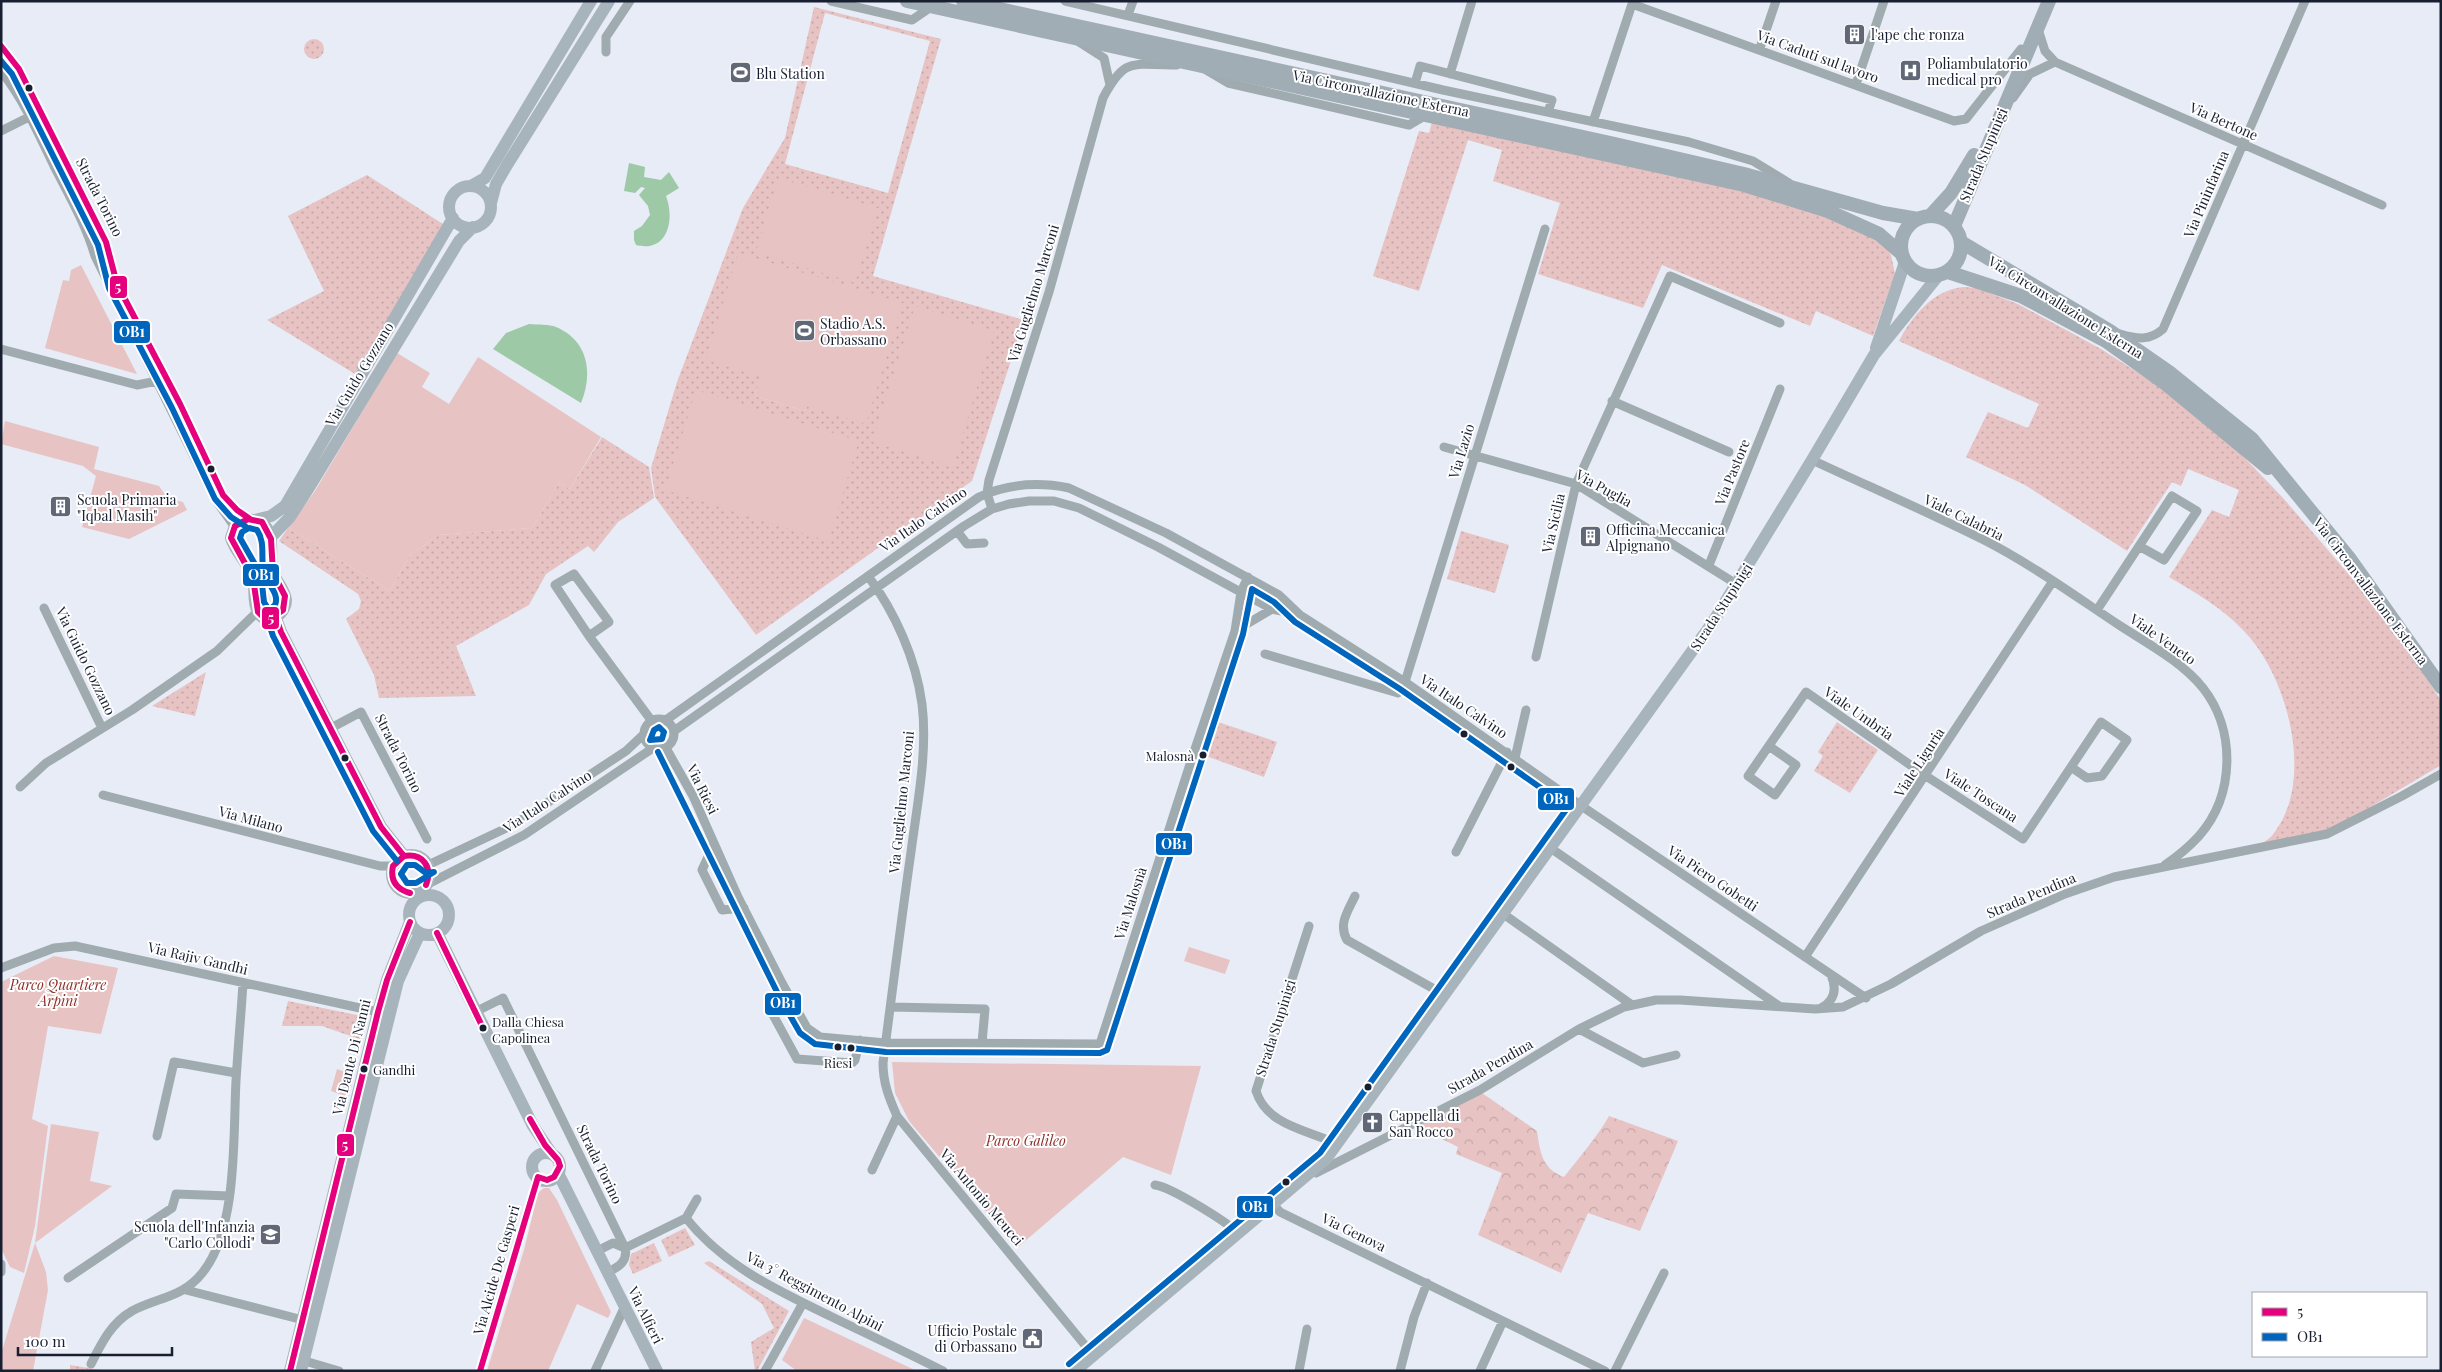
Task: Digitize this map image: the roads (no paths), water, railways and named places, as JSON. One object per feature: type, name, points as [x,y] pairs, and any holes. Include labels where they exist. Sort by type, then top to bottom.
[{"type":"main road","name":"Via Circonvallazione Esterna","points":[[907,1],[1744,185],[1828,210],[1879,234],[1919,274],[1943,274],[2020,296],[2106,341],[2173,389],[2245,448],[2299,497]]},
{"type":"main road","name":"Via Circonvallazione Esterna","points":[[963,1],[1615,144],[1798,188],[1883,213],[1924,218],[1939,217],[1954,226]]},
{"type":"main road","name":"Strada Stupinigi","points":[[1924,218],[1951,193],[1970,162],[2042,1]]},
{"type":"main road","name":"Strada Stupinigi","points":[[1954,226],[2049,1]]},
{"type":"main road","points":[[1903,258],[1904,234],[1924,218]]},
{"type":"main road","points":[[1943,274],[1959,259],[1961,242],[1954,226]]},
{"type":"main road","name":"Via Circonvallazione Esterna","points":[[1961,242],[2110,331],[2170,372],[2252,439],[2350,559],[2441,687]]},
{"type":"street","points":[[590,1],[485,178],[471,186],[459,189],[451,200],[450,206],[453,218],[462,226],[473,228],[487,220],[496,184],[503,171],[609,1]]},
{"type":"street","points":[[606,52],[606,37],[630,1]]},
{"type":"street","points":[[831,1],[912,20],[931,7]]},
{"type":"street","name":"Via Circonvallazione Esterna","points":[[1065,1],[1128,14],[1415,83],[1689,142],[1754,161],[1798,188]]},
{"type":"street","points":[[1128,14],[1133,1]]},
{"type":"street","points":[[1450,74],[1472,1]]},
{"type":"street","points":[[1760,48],[1776,1]]},
{"type":"street","points":[[1856,84],[1884,1]]},
{"type":"street","name":"Via Pininfarina","points":[[2110,331],[2144,339],[2154,337],[2163,329],[2305,1]]},
{"type":"street","points":[[1594,122],[1633,2]]},
{"type":"street","name":"Via Caduti sul lavoro","points":[[1633,2],[1960,122],[1966,119],[2021,49]]},
{"type":"street","points":[[1996,123],[2030,74],[2040,67],[2055,62],[2045,51],[2040,39],[2038,26]]},
{"type":"street","points":[[1071,36],[1104,58],[1110,85]]},
{"type":"street","name":"Strada Torino","points":[[1,46],[19,69],[106,242],[117,284],[166,377],[222,495],[237,510],[252,520]]},
{"type":"street","name":"Via Bertone","points":[[2055,62],[2382,205]]},
{"type":"street","name":"Via Circonvallazione Esterna","points":[[1134,64],[1196,64]]},
{"type":"street","name":"Via Guglielmo Marconi","points":[[992,509],[987,493],[992,470],[1054,277],[1097,112],[1110,85],[1125,67],[1134,64]]},
{"type":"street","name":"Via Circonvallazione Esterna","points":[[1415,83],[1420,66],[1552,100],[1548,112]]},
{"type":"street","name":"Strada Torino","points":[[1,71],[15,88],[30,117],[90,237],[95,256],[215,499],[234,526]]},
{"type":"street","points":[[1,131],[40,112]]},
{"type":"street","points":[[471,186],[484,191],[491,203]]},
{"type":"street","name":"Via Guido Gozzano","points":[[234,526],[241,521],[271,516],[285,506],[453,218]]},
{"type":"street","name":"Via Guido Gozzano","points":[[271,537],[295,509],[459,241],[473,228]]},
{"type":"street","name":"Via Lazio","points":[[1405,682],[1545,228]]},
{"type":"street","name":"Strada Stupinigi","points":[[1874,356],[1903,258]]},
{"type":"street","name":"Strada Stupinigi","points":[[1075,1371],[1272,1203],[1306,1178],[1326,1159],[1580,804],[1674,678],[1738,585],[1874,356],[1943,274]]},
{"type":"street","name":"Via Sicilia","points":[[1536,657],[1576,484],[1670,276],[1780,323]]},
{"type":"street","points":[[1,349],[137,386],[157,382],[166,377]]},
{"type":"street","name":"Via Pastore","points":[[1709,565],[1780,389]]},
{"type":"street","points":[[1612,401],[1729,452]]},
{"type":"street","name":"Via Puglia","points":[[1444,447],[1576,484],[1709,565],[1738,585]]},
{"type":"street","name":"Viale Calabria","points":[[1812,460],[1985,541],[2097,610]]},
{"type":"street","name":"Via Italo Calvino","points":[[666,720],[948,517],[987,493],[1025,485],[1052,484],[1069,488],[1166,533],[1248,577],[1279,596],[1300,615],[1405,682],[1580,804]]},
{"type":"street","points":[[2097,610],[2139,546],[2172,496],[2197,511],[2164,560],[2139,546]]},
{"type":"street","name":"Via Italo Calvino","points":[[666,748],[674,738],[674,731],[957,531],[992,509],[1029,501],[1054,501],[1079,508],[1158,547],[1272,609],[1300,615]]},
{"type":"street","points":[[234,526],[231,538],[253,579],[257,612],[262,617],[276,618],[283,612],[286,600],[272,570],[271,537],[266,526],[252,520]]},
{"type":"street","points":[[957,531],[967,544],[984,544]]},
{"type":"street","points":[[589,636],[609,622],[574,574],[555,586],[589,636],[652,720],[658,718],[666,720],[674,731]]},
{"type":"street","name":"Via Guglielmo Marconi","points":[[868,576],[886,602],[906,648],[919,691],[923,716],[917,800],[886,1043]]},
{"type":"street","name":"Via Malosnà","points":[[886,1043],[1100,1044],[1194,751],[1235,631],[1241,592],[1248,577]]},
{"type":"street","name":"Viale Liguria","points":[[1805,956],[2053,582]]},
{"type":"street","points":[[1235,631],[1272,609],[1279,596]]},
{"type":"street","name":"Via Guido Gozzano","points":[[44,608],[102,728]]},
{"type":"street","name":"Viale Veneto","points":[[2097,610],[2183,667],[2203,689],[2217,710],[2223,728],[2227,760],[2226,777],[2217,807],[2201,834],[2185,851],[2163,866]]},
{"type":"street","name":"Via Guido Gozzano","points":[[20,787],[46,763],[132,710],[217,651],[257,612]]},
{"type":"street","points":[[276,618],[281,632],[381,827],[404,856]]},
{"type":"street","name":"Via Italo Calvino","points":[[1265,654],[1398,694],[1405,682]]},
{"type":"street","name":"Viale Umbria","points":[[1769,746],[1796,765],[1775,794],[1748,776],[1806,692],[1926,776]]},
{"type":"street","points":[[1511,755],[1526,710]]},
{"type":"street","name":"Strada Torino","points":[[331,728],[361,712],[426,839]]},
{"type":"street","name":"Via Italo Calvino","points":[[428,865],[516,824],[626,751],[643,735],[644,728],[652,720]]},
{"type":"street","name":"Viale Toscana","points":[[1926,776],[2023,839],[2071,767],[2101,722],[2127,740],[2102,776],[2087,778],[2071,767]]},
{"type":"street","points":[[643,735],[646,742],[653,748],[666,748]]},
{"type":"street","name":"Via Italo Calvino","points":[[428,890],[524,835],[653,748]]},
{"type":"street","name":"Via Riesi","points":[[666,748],[693,796],[744,908],[807,1028],[812,1033],[820,1036],[886,1043]]},
{"type":"street","name":"Via Italo Calvino","points":[[1456,852],[1511,755]]},
{"type":"street","name":"Strada Pendina","points":[[1306,1178],[1480,1090],[1608,1013],[1656,1000],[1818,1009],[1843,1007],[1866,998],[1981,931],[2022,911],[2105,880],[2163,866],[2257,850],[2327,834],[2441,774]]},
{"type":"street","name":"Via Milano","points":[[103,795],[380,866],[393,866]]},
{"type":"street","name":"Via Piero Gobetti","points":[[1580,804],[1866,998]]},
{"type":"street","points":[[714,844],[702,870],[722,910],[744,908]]},
{"type":"street","points":[[1550,846],[1780,1007]]},
{"type":"street","points":[[412,898],[394,883],[392,874],[393,866],[404,856],[418,856],[428,865],[430,876],[428,890]]},
{"type":"street","points":[[428,890],[442,900],[448,909],[448,922],[437,933],[429,935],[420,933],[410,922],[412,898],[418,892],[428,890]]},
{"type":"street","points":[[1355,896],[1342,923],[1343,934],[1347,940],[1443,994]]},
{"type":"street","points":[[1502,913],[1632,1005]]},
{"type":"street","name":"Via Dante Di Nanni","points":[[384,1014],[387,980],[410,922]]},
{"type":"street","name":"Strada Stupinigi","points":[[1309,926],[1256,1091],[1262,1105],[1277,1120],[1337,1144]]},
{"type":"street","name":"Via Dante Di Nanni","points":[[297,1365],[384,1014],[420,933]]},
{"type":"street","points":[[437,933],[533,1126],[559,1162],[558,1173],[551,1180],[538,1178],[533,1167],[537,1157],[533,1126]]},
{"type":"street","name":"Via Rajiv Gandhi","points":[[1,968],[54,948],[75,946],[384,1014]]},
{"type":"street","points":[[1818,1009],[1827,1005],[1834,996],[1834,983],[1831,975]]},
{"type":"street","points":[[91,1364],[106,1333],[131,1312],[186,1290],[204,1272],[214,1254],[224,1226],[229,1196],[243,983]]},
{"type":"street","points":[[785,989],[772,1002],[772,1013],[797,1059],[852,1064],[855,1060],[860,1040]]},
{"type":"street","name":"Strada Torino","points":[[475,1012],[503,998],[625,1248]]},
{"type":"street","points":[[891,1007],[985,1009],[982,1043]]},
{"type":"street","points":[[1579,1029],[1644,1063],[1676,1055]]},
{"type":"street","name":"Via Antonio Meucci","points":[[886,1043],[883,1079],[897,1116],[1093,1355]]},
{"type":"street","points":[[157,1136],[174,1062],[236,1073]]},
{"type":"street","points":[[872,1170],[897,1116]]},
{"type":"street","points":[[537,1157],[543,1153],[552,1154]]},
{"type":"street","name":"Via Alfieri","points":[[558,1173],[657,1371]]},
{"type":"street","name":"Via Alcide De Gasperi","points":[[480,1371],[538,1178]]},
{"type":"street","points":[[1156,1185],[1173,1192],[1229,1224],[1238,1232]]},
{"type":"street","points":[[68,1278],[172,1208],[176,1194],[229,1196]]},
{"type":"street","points":[[597,1251],[613,1243],[625,1248],[686,1218],[697,1199]]},
{"type":"street","name":"Via Genova","points":[[1272,1203],[1280,1212],[1606,1371]]},
{"type":"street","name":"Via 3° Reggimento Alpini","points":[[686,1218],[712,1247],[733,1264],[803,1303],[943,1371]]},
{"type":"street","points":[[608,1272],[623,1262],[626,1253],[625,1248]]},
{"type":"street","points":[[1,1264],[1,1272]]},
{"type":"street","points":[[1615,1371],[1664,1273]]},
{"type":"street","points":[[1400,1371],[1414,1317],[1427,1283]]},
{"type":"street","points":[[186,1290],[307,1321]]},
{"type":"street","points":[[769,1369],[803,1303]]},
{"type":"street","points":[[595,1371],[625,1306]]},
{"type":"street","points":[[1480,1371],[1503,1321]]},
{"type":"street","points":[[1299,1371],[1307,1329]]},
{"type":"street","points":[[297,1365],[339,1371]]},
{"type":"place","name":"l'ape che ronza","points":[[1855,34]]},
{"type":"place","name":"Poliambulatorio medical pro","points":[[1911,71]]},
{"type":"place","name":"Blu Station","points":[[740,73]]},
{"type":"place","name":"Stadio A.S. Orbassano","points":[[804,331]]},
{"type":"place","name":"Scuola Primaria \"Iqbal Masih\"","points":[[61,507]]},
{"type":"place","name":"Officina Meccanica Alpignano","points":[[1590,537]]},
{"type":"place","name":"Malosnà","points":[[1203,755]]},
{"type":"place","name":"Dalla Chiesa Capolinea","points":[[483,1028]]},
{"type":"place","name":"Riesi","points":[[838,1047]]},
{"type":"place","name":"Gandhi","points":[[364,1069]]},
{"type":"place","name":"Cappella di San Rocco","points":[[1373,1123]]},
{"type":"place","name":"Scuola dell'Infanzia \"Carlo Collodi\"","points":[[271,1234]]},
{"type":"place","name":"Ufficio Postale di Orbassano","points":[[1033,1338]]},
{"type":"park label","name":"Parco Quartiere Arpini","points":[[58,992]]},
{"type":"park label","name":"Parco Galileo","points":[[1026,1140]]}]
